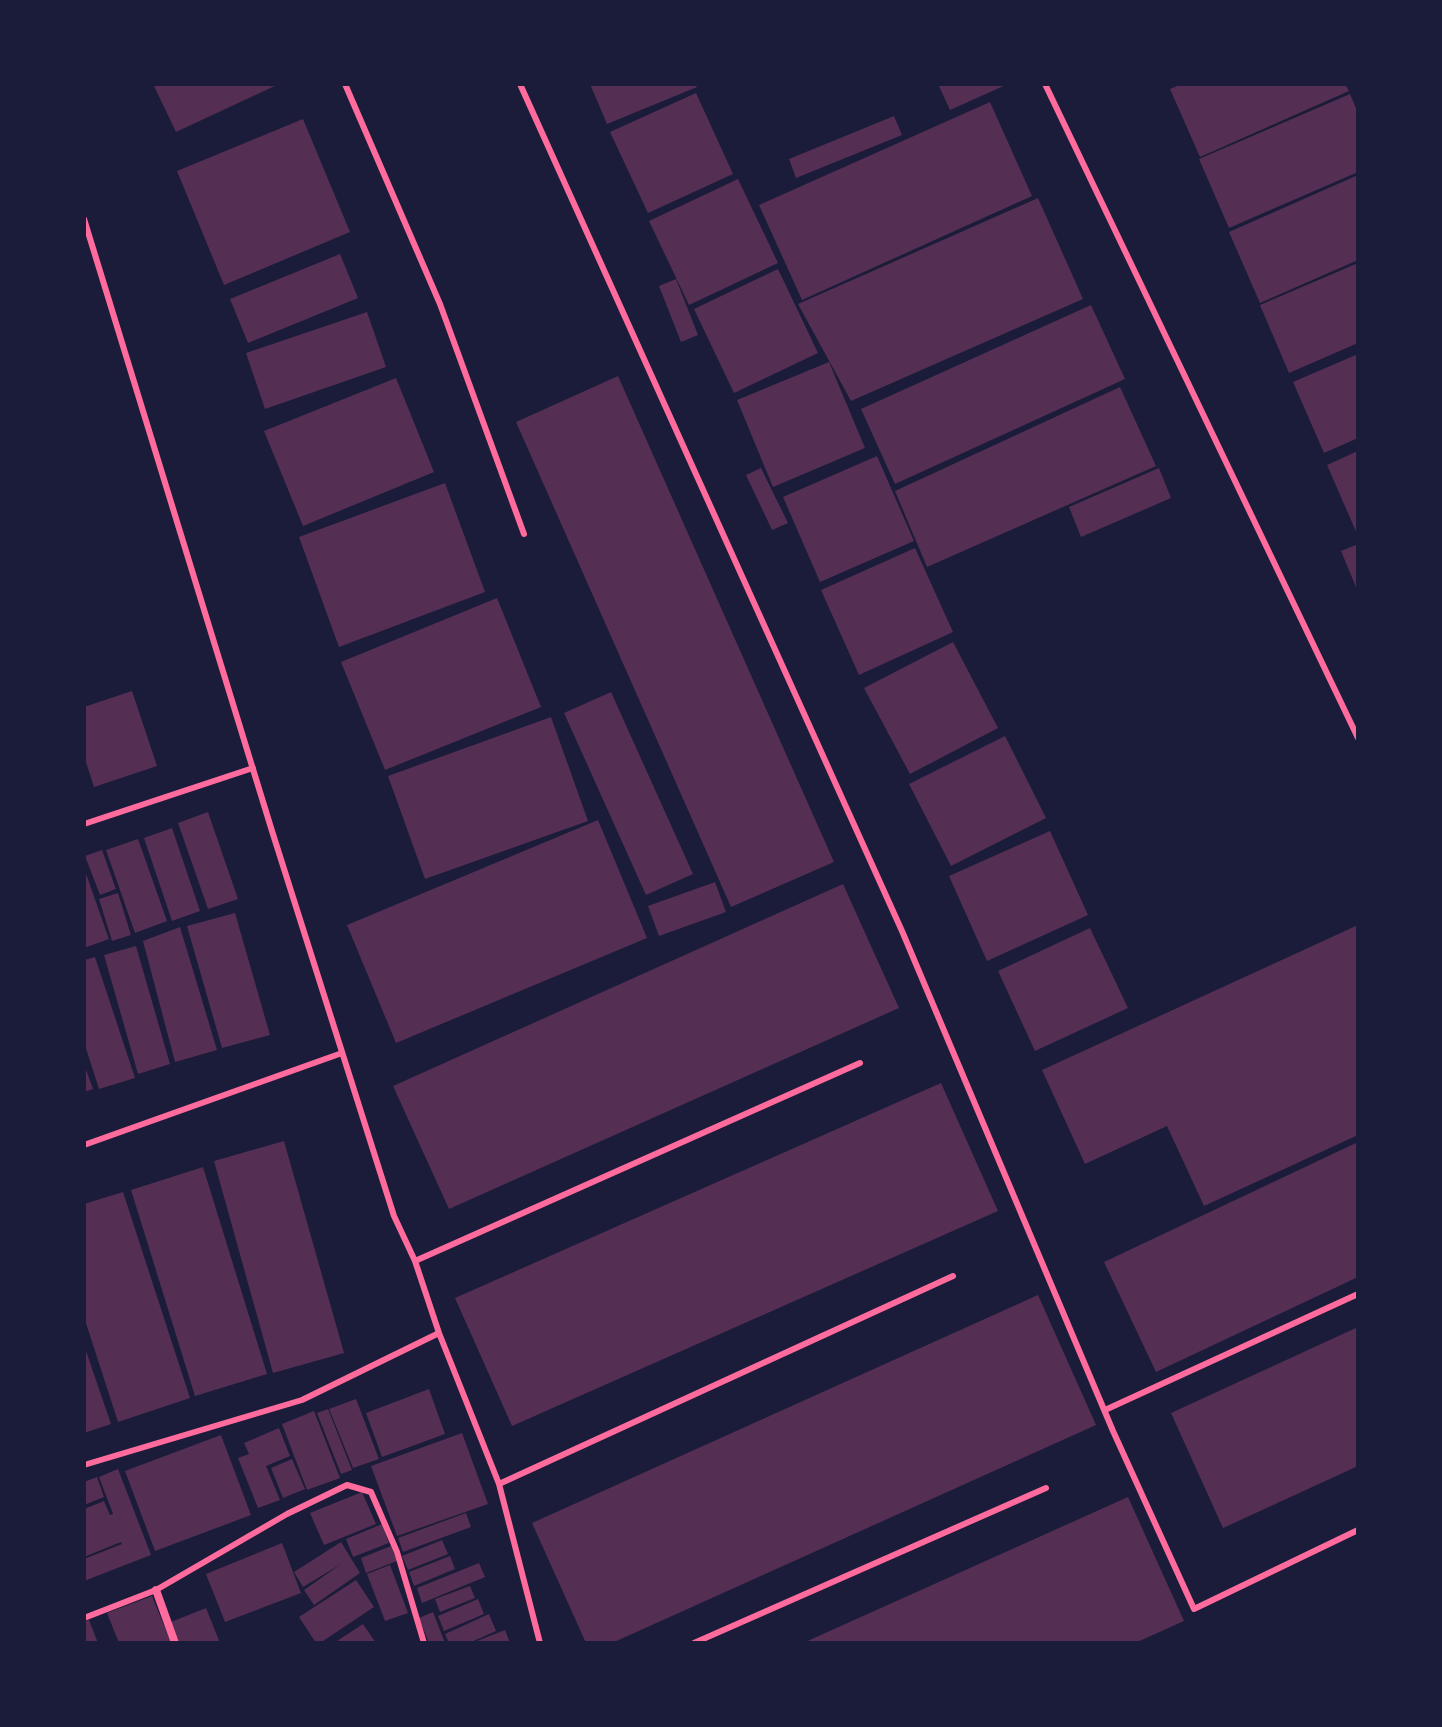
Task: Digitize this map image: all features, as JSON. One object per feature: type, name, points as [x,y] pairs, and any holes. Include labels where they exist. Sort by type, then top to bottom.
[{"type":"street","points":[[156,1590],[175,1643]]},
{"type":"lane","points":[[345,84],[440,304],[524,534]]},
{"type":"lane","points":[[520,84],[902,931],[1105,1410],[1194,1609],[1358,1530]]},
{"type":"lane","points":[[1045,84],[1358,738]]},
{"type":"lane","points":[[84,219],[394,1216],[415,1261],[439,1333],[499,1484],[540,1643]]},
{"type":"lane","points":[[84,824],[253,768]]},
{"type":"lane","points":[[84,1145],[342,1053]]},
{"type":"lane","points":[[415,1261],[860,1063]]},
{"type":"lane","points":[[499,1484],[953,1276]]},
{"type":"lane","points":[[1105,1410],[1358,1294]]},
{"type":"lane","points":[[84,1465],[302,1400],[439,1333]]},
{"type":"lane","points":[[84,1618],[156,1590],[287,1514],[347,1485],[371,1492],[397,1552],[424,1643]]},
{"type":"lane","points":[[694,1643],[1046,1488]]},
{"type":"building","points":[[153,84],[279,84],[176,132]]},
{"type":"building","points":[[590,84],[695,84],[697,87],[607,124]]},
{"type":"building","points":[[938,84],[1008,84],[950,110]]},
{"type":"building","points":[[1182,84],[1345,84],[1349,91],[1200,157],[1170,89]]},
{"type":"building","points":[[696,93],[733,174],[648,213],[610,132]]},
{"type":"building","points":[[1350,94],[1358,113],[1358,172],[1229,228],[1199,159]]},
{"type":"building","points":[[990,102],[1032,196],[802,300],[759,205]]},
{"type":"building","points":[[894,116],[902,135],[796,178],[789,159]]},
{"type":"building","points":[[303,119],[350,232],[224,285],[177,171]]},
{"type":"building","points":[[1358,175],[1358,260],[1260,303],[1229,232]]},
{"type":"building","points":[[738,179],[778,263],[689,305],[649,221]]},
{"type":"building","points":[[1038,198],[1083,299],[851,401],[798,304]]},
{"type":"building","points":[[340,254],[358,298],[248,343],[230,299]]},
{"type":"building","points":[[1358,263],[1358,343],[1289,373],[1260,305]]},
{"type":"building","points":[[778,269],[818,353],[734,393],[694,309]]},
{"type":"building","points":[[676,279],[698,335],[681,342],[659,286]]},
{"type":"building","points":[[1091,305],[1125,379],[895,484],[861,409]]},
{"type":"building","points":[[367,312],[386,367],[265,409],[246,353]]},
{"type":"building","points":[[1358,354],[1358,438],[1324,453],[1293,382]]},
{"type":"building","points":[[829,362],[865,448],[773,487],[737,400]]},
{"type":"building","points":[[618,376],[834,862],[731,907],[516,422]]},
{"type":"building","points":[[396,378],[434,472],[303,526],[264,431]]},
{"type":"building","points":[[1120,387],[1156,466],[927,567],[895,491]]},
{"type":"building","points":[[1358,451],[1358,536],[1327,465]]},
{"type":"building","points":[[877,456],[914,541],[820,582],[783,497]]},
{"type":"building","points":[[761,468],[788,523],[772,530],[746,475]]},
{"type":"building","points":[[1159,468],[1171,498],[1081,537],[1069,507]]},
{"type":"building","points":[[445,483],[485,592],[339,647],[299,537]]},
{"type":"building","points":[[1358,544],[1358,592],[1341,551]]},
{"type":"building","points":[[915,548],[953,632],[859,675],[821,590]]},
{"type":"building","points":[[497,598],[541,707],[385,770],[341,662]]},
{"type":"building","points":[[953,642],[998,728],[910,774],[864,688]]},
{"type":"building","points":[[132,691],[157,766],[94,787],[84,756],[84,707]]},
{"type":"building","points":[[611,692],[693,874],[646,895],[564,713]]},
{"type":"building","points":[[551,717],[588,821],[425,879],[388,776]]},
{"type":"building","points":[[1005,736],[1046,818],[951,866],[909,784]]},
{"type":"building","points":[[208,812],[238,899],[208,909],[178,823]]},
{"type":"building","points":[[598,820],[647,938],[396,1043],[347,925]]},
{"type":"building","points":[[172,828],[200,911],[172,921],[144,838]]},
{"type":"building","points":[[1050,831],[1088,915],[987,961],[949,876]]},
{"type":"building","points":[[138,839],[167,921],[135,933],[106,850]]},
{"type":"building","points":[[102,850],[116,889],[100,895],[85,856]]},
{"type":"building","points":[[84,868],[109,939],[84,948]]},
{"type":"building","points":[[715,882],[726,912],[659,936],[648,906]]},
{"type":"building","points":[[843,884],[899,1008],[449,1209],[393,1086]]},
{"type":"building","points":[[118,893],[131,935],[112,941],[99,899]]},
{"type":"building","points":[[235,913],[270,1035],[222,1048],[187,926]]},
{"type":"building","points":[[1358,925],[1358,1135],[1204,1206],[1167,1126],[1085,1164],[1042,1070]]},
{"type":"building","points":[[180,927],[217,1050],[175,1062],[143,941]]},
{"type":"building","points":[[1090,928],[1128,1008],[1035,1051],[998,971]]},
{"type":"building","points":[[136,946],[170,1064],[138,1074],[104,955]]},
{"type":"building","points":[[95,957],[135,1078],[99,1089],[84,1042],[84,960]]},
{"type":"building","points":[[84,1064],[93,1089],[84,1092]]},
{"type":"building","points":[[941,1083],[998,1211],[512,1426],[455,1298]]},
{"type":"building","points":[[284,1141],[344,1353],[273,1373],[214,1161]]},
{"type":"building","points":[[1358,1142],[1358,1277],[1156,1372],[1104,1262]]},
{"type":"building","points":[[203,1167],[267,1374],[195,1396],[131,1190]]},
{"type":"building","points":[[123,1192],[190,1398],[118,1422],[84,1317],[84,1204]]},
{"type":"building","points":[[1038,1295],[1096,1425],[612,1643],[586,1643],[532,1523]]},
{"type":"building","points":[[1358,1327],[1358,1466],[1223,1528],[1171,1413]]},
{"type":"building","points":[[84,1345],[111,1424],[84,1433]]},
{"type":"building","points":[[429,1389],[445,1434],[382,1457],[366,1413]]},
{"type":"building","points":[[356,1399],[379,1459],[353,1468],[329,1409]]},
{"type":"building","points":[[328,1409],[352,1470],[341,1474],[317,1413]]},
{"type":"building","points":[[314,1411],[340,1478],[307,1490],[282,1424]]},
{"type":"building","points":[[279,1428],[290,1456],[266,1466],[280,1500],[258,1508],[238,1458],[249,1454],[244,1443]]},
{"type":"building","points":[[462,1433],[488,1504],[397,1536],[371,1466]]},
{"type":"building","points":[[221,1435],[251,1515],[155,1551],[125,1471]]},
{"type":"building","points":[[292,1459],[305,1489],[283,1498],[271,1468]]},
{"type":"building","points":[[118,1469],[151,1555],[84,1581],[84,1559],[122,1544],[84,1557],[84,1509],[104,1501],[110,1515],[113,1514],[99,1477]]},
{"type":"building","points":[[97,1477],[104,1497],[84,1505],[84,1482]]},
{"type":"building","points":[[362,1492],[376,1524],[324,1545],[310,1513]]},
{"type":"building","points":[[1128,1497],[1184,1621],[1135,1643],[803,1643]]},
{"type":"building","points":[[466,1513],[471,1527],[403,1552],[398,1538]]},
{"type":"building","points":[[382,1524],[389,1543],[353,1557],[346,1539]]},
{"type":"building","points":[[442,1540],[448,1554],[408,1570],[402,1556]]},
{"type":"building","points":[[341,1542],[360,1573],[314,1605],[304,1590],[341,1564],[303,1587],[294,1572]]},
{"type":"building","points":[[282,1543],[301,1593],[225,1622],[206,1574]]},
{"type":"building","points":[[391,1546],[397,1561],[366,1573],[361,1558]]},
{"type":"building","points":[[450,1556],[455,1569],[414,1586],[409,1572]]},
{"type":"building","points":[[479,1563],[485,1577],[422,1603],[417,1588]]},
{"type":"building","points":[[390,1565],[408,1613],[385,1621],[367,1574]]},
{"type":"building","points":[[356,1580],[374,1607],[316,1643],[299,1617]]},
{"type":"building","points":[[470,1586],[475,1598],[440,1612],[435,1599]]},
{"type":"building","points":[[152,1596],[171,1643],[119,1643],[107,1613]]},
{"type":"building","points":[[478,1599],[484,1614],[444,1631],[438,1616]]},
{"type":"building","points":[[206,1608],[220,1643],[179,1643],[171,1622]]},
{"type":"building","points":[[433,1612],[445,1643],[429,1643],[419,1618]]},
{"type":"building","points":[[489,1614],[496,1631],[469,1643],[449,1643],[445,1634]]},
{"type":"building","points":[[89,1620],[98,1643],[84,1643],[84,1622]]},
{"type":"building","points":[[363,1624],[376,1643],[334,1643]]},
{"type":"building","points":[[505,1630],[510,1643],[472,1643]]}]
